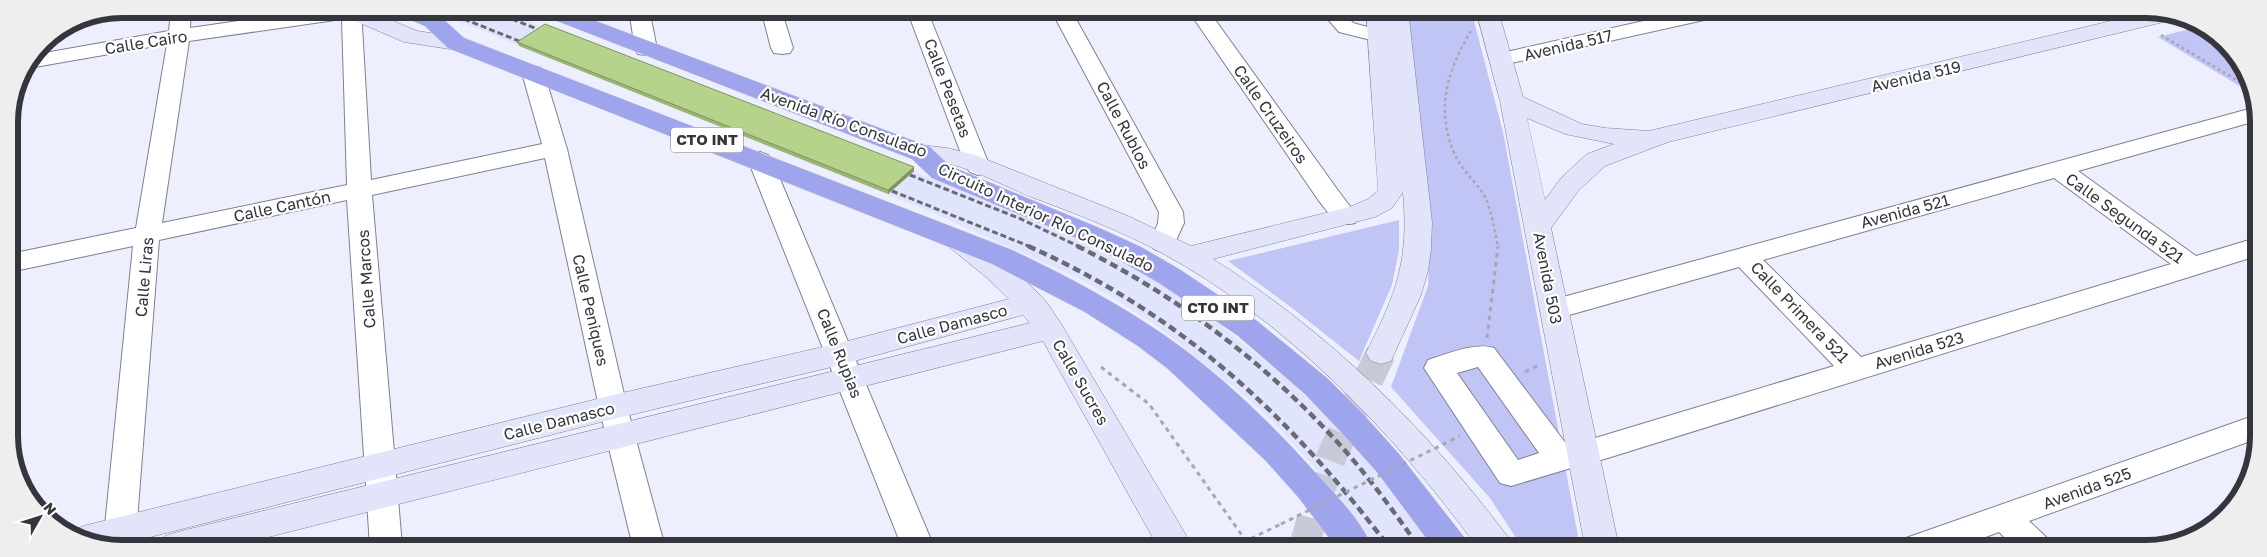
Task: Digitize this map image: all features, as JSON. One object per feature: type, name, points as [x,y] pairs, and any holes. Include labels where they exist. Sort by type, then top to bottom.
[{"type":"highway","name":"CTO INT","points":[[426,18],[433,21],[456,43],[760,160],[1002,257],[1052,280],[1132,328],[1164,350],[1214,391],[1294,469],[1340,524],[1350,539]]},
{"type":"highway","name":"Avenida Río Consulado","points":[[566,18],[921,153]]},
{"type":"highway","name":"Circuito Interior Río Consulado","points":[[921,153],[941,172],[1088,233],[1131,254],[1186,286],[1247,328],[1316,386],[1353,424],[1388,463],[1447,539]]},
{"type":"street","name":"Calle Liras","points":[[120,538],[147,235],[180,18]]},
{"type":"street","name":"Calle Cairo","points":[[37,61],[297,18]]},
{"type":"street","name":"Calle Marcos","points":[[350,18],[359,190],[386,540]]},
{"type":"street","name":"CTO INT","points":[[368,18],[412,37],[456,43]]},
{"type":"street","points":[[641,18],[646,49]]},
{"type":"street","points":[[773,18],[782,48]]},
{"type":"street","name":"Calle Pesetas","points":[[920,18],[978,167]]},
{"type":"street","name":"Calle Rublos","points":[[1065,18],[1173,217],[1163,243]]},
{"type":"street","name":"Calle Cruzeiros","points":[[1204,18],[1328,195],[1346,217]]},
{"type":"street","points":[[1337,18],[1346,28],[1379,36]]},
{"type":"street","points":[[1188,256],[1346,217],[1370,210],[1386,201],[1391,192],[1378,18]]},
{"type":"street","points":[[1381,353],[1412,283],[1417,257],[1418,231],[1398,18]]},
{"type":"street","name":"Avenida 503","points":[[1489,18],[1502,59],[1512,101],[1600,539]]},
{"type":"street","name":"Avenida 517","points":[[1502,59],[1686,18]]},
{"type":"street","name":"Avenida 519","points":[[1538,227],[1570,184],[1596,160],[1660,136],[2151,18]]},
{"type":"street","name":"Calle Peniques","points":[[533,73],[555,149],[617,421],[647,540]]},
{"type":"street","name":"Avenida 519","points":[[1512,101],[1551,122],[1592,136],[1613,138],[1660,136]]},
{"type":"street","name":"Avenida 521","points":[[1555,309],[2249,116]]},
{"type":"street","name":"Calle Cantón","points":[[18,261],[555,149]]},
{"type":"street","name":"Avenida Río Consulado","points":[[921,153],[954,157],[1100,214],[1188,256],[1277,317],[1384,412],[1451,487],[1490,539]]},
{"type":"street","name":"Calle Rupias","points":[[760,160],[915,540]]},
{"type":"street","name":"Calle Segunda 521","points":[[2058,169],[2193,267]]},
{"type":"street","name":"Calle Sucres","points":[[957,240],[985,261],[1031,303],[1050,329],[1172,539]]},
{"type":"street","name":"Avenida 523","points":[[1582,454],[2250,249]]},
{"type":"street","name":"Calle Primera 521","points":[[1744,256],[1856,369]]},
{"type":"street","name":"Calle Damasco","points":[[845,367],[1031,303]]},
{"type":"street","name":"Calle Damasco","points":[[106,538],[120,538],[382,481],[617,421],[845,367],[1050,329]]},
{"type":"street","points":[[1484,356],[1560,460],[1511,474],[1438,368],[1484,356]]},
{"type":"street","name":"Avenida 525","points":[[1942,539],[2250,429]]},
{"type":"street","name":"Calle Damasco","points":[[196,540],[382,481]]},
{"type":"street","points":[[2004,517],[2027,539]]},
{"type":"path","points":[[1481,18],[1475,24],[1460,49],[1448,81],[1443,112],[1455,155],[1486,199],[1498,247],[1484,356]]},
{"type":"path","points":[[2139,21],[2242,83]]},
{"type":"path","points":[[1505,383],[1563,352]]},
{"type":"path","points":[[1096,363],[1149,404],[1245,539]]},
{"type":"path","points":[[1249,539],[1460,436]]},
{"type":"shaded area","points":[[450,18],[520,18],[1043,222],[1116,259],[1159,283],[1210,317],[1286,378],[1325,414],[1371,465],[1427,539],[1371,539],[1331,486],[1272,421],[1245,396],[1157,326],[1078,278],[924,209]]},
{"type":"shaded area","points":[[1403,18],[1473,18],[1503,132],[1579,539],[1517,539],[1490,498],[1391,387],[1428,286],[1430,227]]},
{"type":"shaded area","points":[[2192,29],[2203,35],[2228,58],[2244,89],[2158,37]]},
{"type":"shaded area","points":[[1399,220],[1399,250],[1392,285],[1359,361],[1228,261]]},
{"type":"building","points":[[545,24],[914,167],[888,190],[517,42]]},
{"type":"tunnel","points":[[1306,539],[1320,489],[1333,453],[1381,353]]},
{"type":"railway","points":[[462,18],[524,43]]},
{"type":"railway","points":[[510,18],[542,31]]},
{"type":"railway","points":[[910,175],[1021,219],[1080,247]]},
{"type":"railway","points":[[892,191],[1031,247]]},
{"type":"railway","points":[[1028,246],[1084,273],[1135,303],[1183,336],[1228,372],[1312,454],[1383,539]]},
{"type":"railway","points":[[1077,246],[1114,265],[1184,309],[1218,333],[1282,386],[1351,457],[1413,539]]}]
